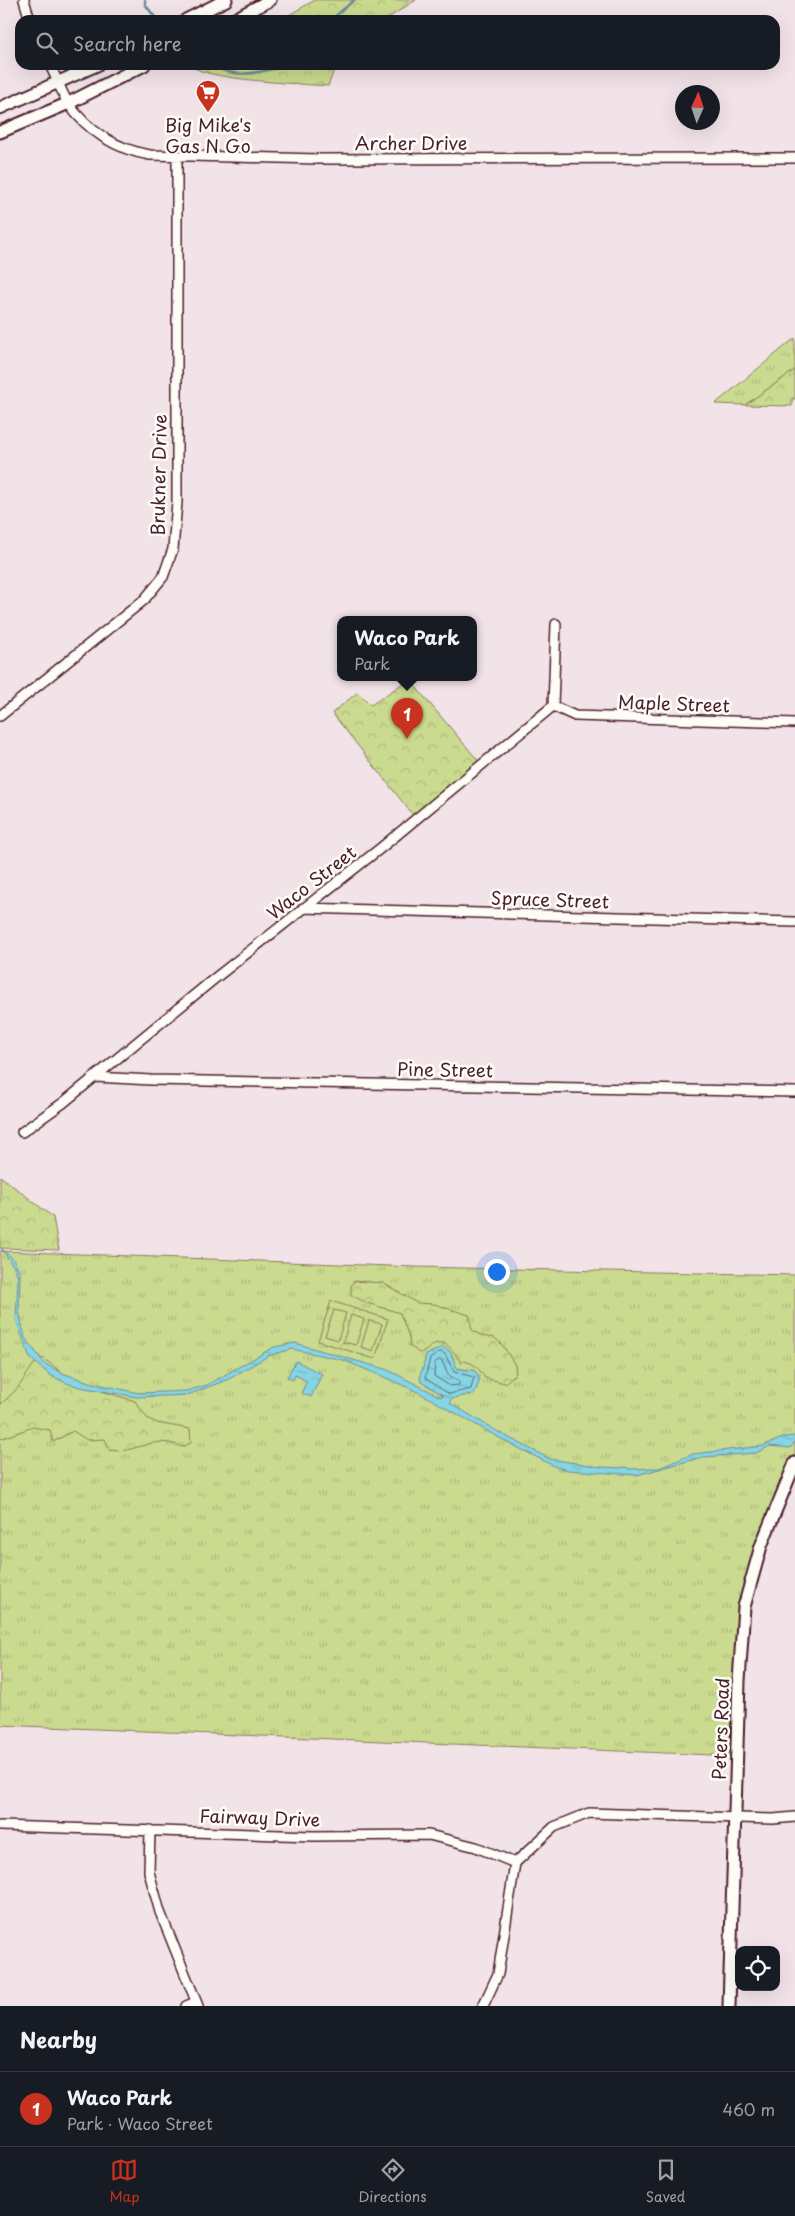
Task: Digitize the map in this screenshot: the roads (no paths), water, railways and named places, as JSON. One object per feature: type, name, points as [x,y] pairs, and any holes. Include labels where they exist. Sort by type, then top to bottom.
[{"type":"street","points":[[24,0],[28,15]]},
{"type":"street","points":[[197,15],[226,0]]},
{"type":"street","points":[[242,15],[270,0]]},
{"type":"street","name":"Archer Drive","points":[[52,70],[69,103],[87,125],[118,146],[133,153],[177,157],[795,158]]},
{"type":"street","points":[[0,108],[86,70]]},
{"type":"street","points":[[0,132],[69,103],[134,70]]},
{"type":"street","name":"Brukner Drive","points":[[0,716],[144,600],[163,577],[173,550],[177,502],[177,157]]},
{"type":"street","points":[[553,706],[556,624]]},
{"type":"street","name":"Maple Street","points":[[553,706],[575,716],[795,723]]},
{"type":"street","name":"Waco Street","points":[[22,1132],[95,1077],[303,908],[382,847],[553,706]]},
{"type":"street","name":"Spruce Street","points":[[303,908],[795,922]]},
{"type":"street","name":"Pine Street","points":[[95,1077],[150,1080],[795,1092]]},
{"type":"street","name":"Peters Road","points":[[729,2006],[739,1681],[744,1607],[761,1546],[795,1463]]},
{"type":"street","points":[[483,2006],[498,1974],[515,1863],[554,1827],[589,1813],[735,1816],[772,1819],[795,1817]]},
{"type":"street","name":"Fairway Drive","points":[[0,1826],[313,1836],[429,1835],[476,1847],[515,1863]]},
{"type":"street","points":[[150,1830],[149,1872],[160,1912],[197,2004],[186,2006]]},
{"type":"water","points":[[1,1248],[13,1259],[20,1272],[19,1312],[25,1338],[44,1363],[62,1373],[92,1383],[139,1393],[187,1391],[207,1385],[274,1347],[295,1343],[388,1370],[441,1397],[443,1395],[421,1382],[420,1375],[426,1355],[442,1347],[450,1351],[457,1368],[475,1371],[479,1376],[475,1393],[451,1399],[450,1403],[500,1433],[550,1459],[601,1467],[659,1468],[693,1454],[763,1446],[785,1437],[795,1436],[795,1442],[790,1448],[770,1446],[756,1453],[703,1457],[637,1475],[568,1470],[556,1467],[505,1441],[418,1392],[384,1377],[343,1360],[292,1349],[268,1356],[229,1379],[188,1395],[136,1397],[80,1387],[50,1375],[30,1358],[16,1320],[18,1278],[16,1270]]},
{"type":"water","points":[[296,1361],[322,1374],[311,1397],[301,1393],[307,1381],[295,1375],[293,1380],[287,1377]]},
{"type":"waterway","points":[[145,0],[145,4],[153,15]]},
{"type":"waterway","points":[[337,15],[354,0]]},
{"type":"waterway","points":[[222,70],[243,74],[268,70]]},
{"type":"place","name":"Big Mike's Gas N Go","points":[[208,113]]},
{"type":"place","name":"Waco Park","points":[[407,739]]}]
